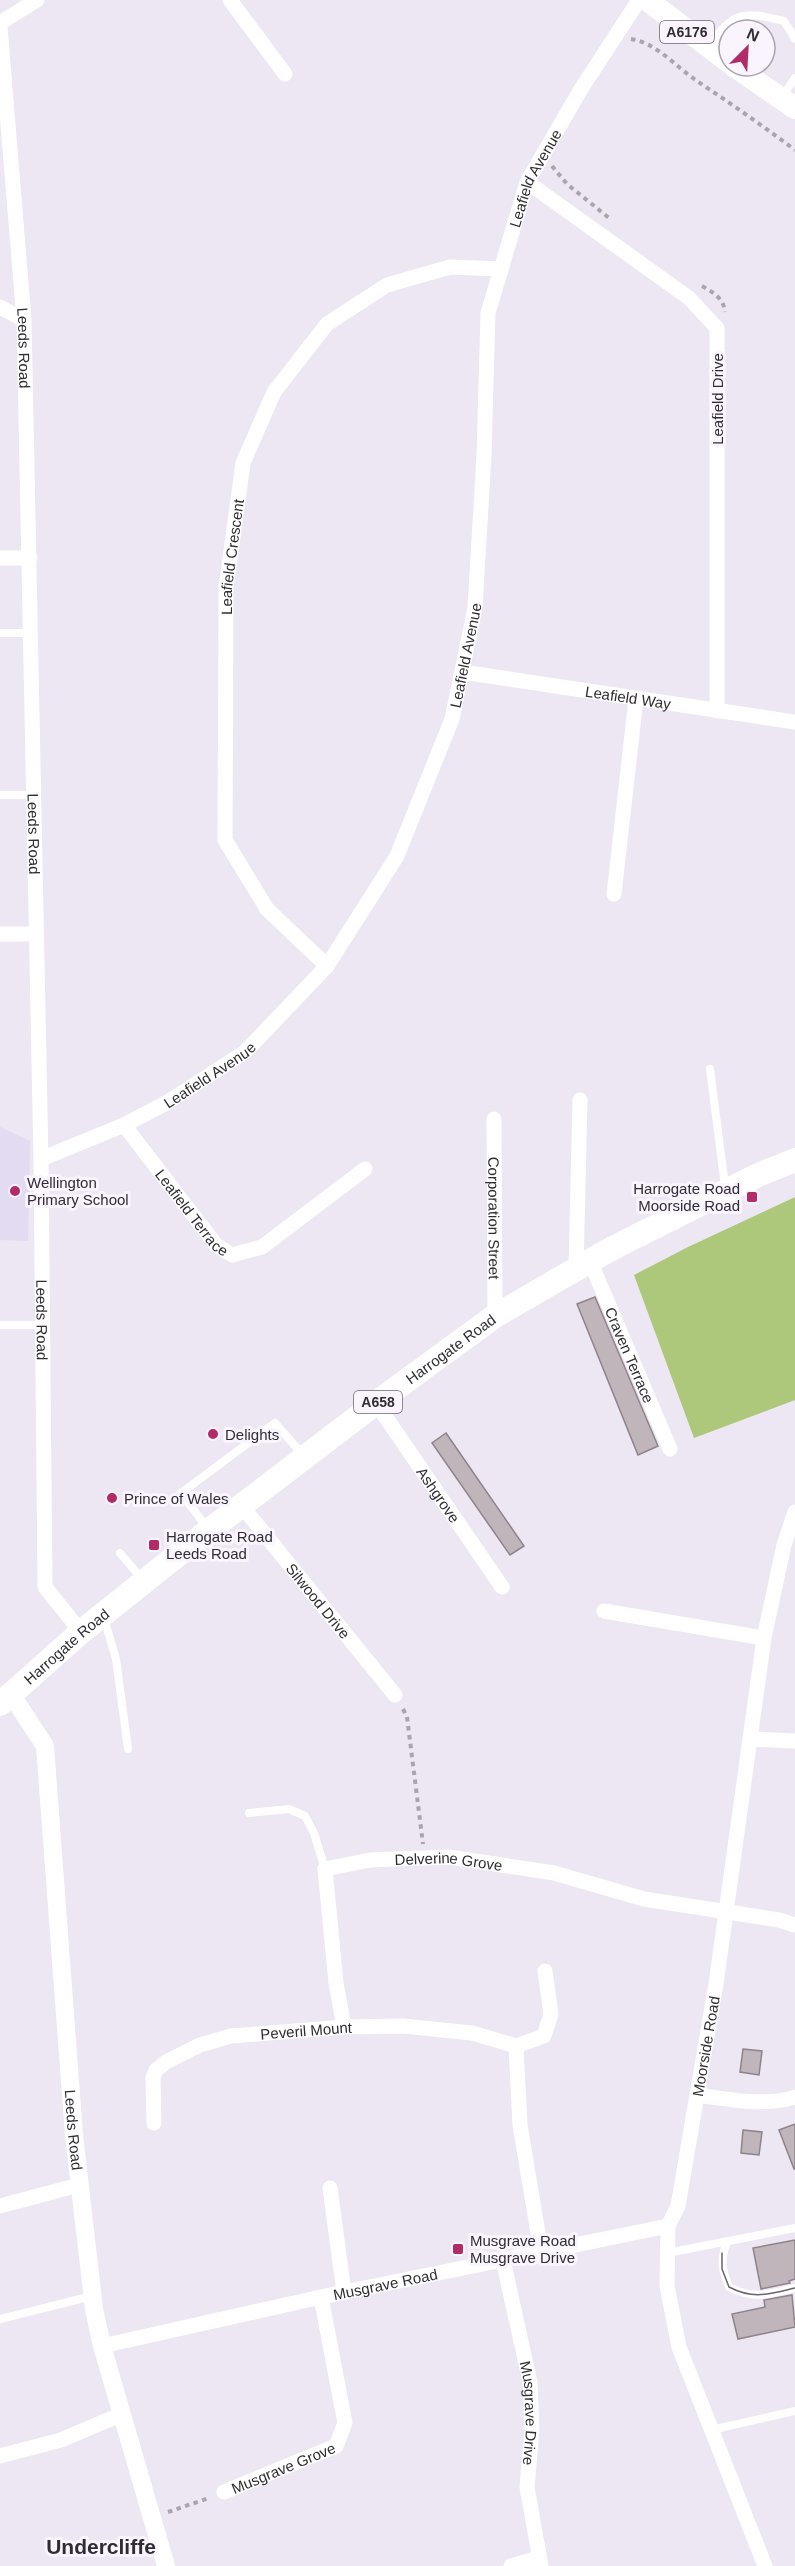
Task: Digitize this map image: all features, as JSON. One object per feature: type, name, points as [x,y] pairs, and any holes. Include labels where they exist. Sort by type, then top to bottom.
[{"type":"highway","name":"Harrogate Road","points":[[5,1699],[81,1632],[209,1530],[495,1316],[583,1264],[725,1191],[795,1160]]},
{"type":"main road","name":"A6176","points":[[647,0],[717,54]]},
{"type":"main road","points":[[752,78],[788,103]]},
{"type":"street","points":[[0,25],[37,0]]},
{"type":"street","points":[[230,0],[285,74]]},
{"type":"street","name":"Leafield Avenue","points":[[41,1159],[124,1125],[168,1102],[245,1052],[327,966],[397,856],[452,719],[475,608],[489,313],[501,269],[527,182],[581,89],[639,0]]},
{"type":"street","name":"Leeds Road","points":[[0,25],[24,320],[41,1159],[45,1587],[81,1632]]},
{"type":"street","name":"Leafield Drive","points":[[527,182],[689,298],[717,328],[717,711]]},
{"type":"street","name":"Leafield Crescent","points":[[327,966],[267,909],[225,840],[226,588],[243,463],[274,392],[327,324],[387,285],[450,267],[501,269]]},
{"type":"street","points":[[0,307],[24,320]]},
{"type":"street","points":[[0,558],[30,558]]},
{"type":"street","name":"Leafield Way","points":[[462,672],[795,722]]},
{"type":"street","points":[[614,894],[636,699]]},
{"type":"street","points":[[0,934],[35,934]]},
{"type":"street","points":[[580,1100],[583,1264]]},
{"type":"street","name":"Corporation Street","points":[[494,1119],[495,1316]]},
{"type":"street","name":"Leafield Terrace","points":[[124,1125],[216,1245],[232,1255],[262,1247],[365,1169]]},
{"type":"street","name":"Craven Terrace","points":[[583,1264],[670,1449]]},
{"type":"street","name":"Ashgrove","points":[[376,1403],[502,1587]]},
{"type":"street","name":"Silwood Drive","points":[[241,1505],[395,1695]]},
{"type":"street","name":"Moorside Road","points":[[765,2566],[679,2347],[667,2286],[668,2226],[678,2206],[716,1984],[764,1638],[784,1545],[795,1512]]},
{"type":"street","points":[[604,1611],[764,1638]]},
{"type":"street","name":"Leeds Road","points":[[5,1699],[45,1746],[79,2186],[92,2296],[102,2346],[166,2566]]},
{"type":"street","points":[[750,1739],[795,1741]]},
{"type":"street","name":"Delverine Grove","points":[[325,1869],[370,1860],[449,1857],[554,1873],[644,1899],[779,1920],[795,1925]]},
{"type":"street","points":[[325,1869],[336,1983],[344,2027]]},
{"type":"street","points":[[541,2251],[519,2125],[516,2046],[544,2036],[550,2014],[545,1971]]},
{"type":"street","name":"Peveril Mount","points":[[154,2123],[153,2078],[156,2070],[166,2062],[200,2045],[231,2036],[344,2027],[403,2026],[472,2033],[516,2046]]},
{"type":"street","points":[[697,2095],[746,2101],[787,2100],[795,2097]]},
{"type":"street","points":[[0,2206],[79,2186]]},
{"type":"street","points":[[330,2188],[344,2292]]},
{"type":"street","name":"Musgrave Road","points":[[102,2346],[344,2292],[668,2226]]},
{"type":"street","name":"Musgrave Drive","points":[[504,2260],[530,2382],[532,2429],[527,2487],[540,2562]]},
{"type":"street","name":"Musgrave Grove","points":[[224,2492],[336,2446],[345,2423],[321,2297]]},
{"type":"street","points":[[0,2456],[61,2439],[122,2414]]},
{"type":"street","points":[[511,2566],[540,2562]]},
{"type":"lane","points":[[708,48],[725,23],[753,13],[784,21],[795,39]]},
{"type":"lane","points":[[788,103],[795,78]]},
{"type":"lane","points":[[0,633],[31,633]]},
{"type":"lane","points":[[0,795],[33,795]]},
{"type":"lane","points":[[710,1069],[725,1191]]},
{"type":"lane","points":[[0,1325],[43,1325]]},
{"type":"lane","points":[[209,1530],[182,1492],[275,1423],[304,1457]]},
{"type":"lane","points":[[120,1553],[144,1581]]},
{"type":"lane","points":[[103,1615],[116,1659],[128,1749]]},
{"type":"lane","points":[[249,1813],[289,1809],[305,1816],[314,1833],[325,1869]]},
{"type":"lane","points":[[668,2253],[795,2228]]},
{"type":"lane","points":[[726,2242],[722,2253],[722,2269],[729,2287],[744,2295],[762,2295],[795,2288]]},
{"type":"lane","points":[[0,2319],[92,2296]]},
{"type":"lane","points":[[711,2430],[795,2412]]},
{"type":"path","points":[[395,1695],[406,1717],[425,1857]]},
{"type":"path","points":[[181,2507],[224,2492]]},
{"type":"shaded area","name":"Wellington Primary School","points":[[0,1127],[30,1141],[28,1241],[0,1240]]},
{"type":"green space","points":[[795,1197],[795,1400],[694,1438],[634,1275]]},
{"type":"building","points":[[595,1297],[658,1446],[638,1455],[577,1304]]},
{"type":"building","points":[[446,1433],[524,1546],[510,1555],[432,1443]]},
{"type":"building","points":[[743,2049],[762,2051],[759,2075],[740,2072]]},
{"type":"building","points":[[795,2124],[795,2168],[794,2169],[779,2130]]},
{"type":"building","points":[[743,2130],[762,2132],[759,2155],[741,2153]]},
{"type":"building","points":[[795,2240],[795,2279],[789,2281],[790,2283],[761,2289],[753,2248]]},
{"type":"building","points":[[792,2295],[795,2327],[738,2339],[732,2314],[765,2307],[764,2300]]},
{"type":"tram line","points":[[722,2253],[722,2269],[729,2287],[754,2295],[795,2288]]},
{"type":"place","name":"Wellington Primary School","points":[[15,1191]]},
{"type":"place","name":"Harrogate Road Moorside Road","points":[[752,1197]]},
{"type":"place","name":"Delights","points":[[213,1434]]},
{"type":"place","name":"Prince of Wales","points":[[112,1498]]},
{"type":"place","name":"Harrogate Road Leeds Road","points":[[154,1545]]},
{"type":"place","name":"Musgrave Road Musgrave Drive","points":[[458,2249]]},
{"type":"district","name":"Undercliffe","points":[[101,2546]]}]
